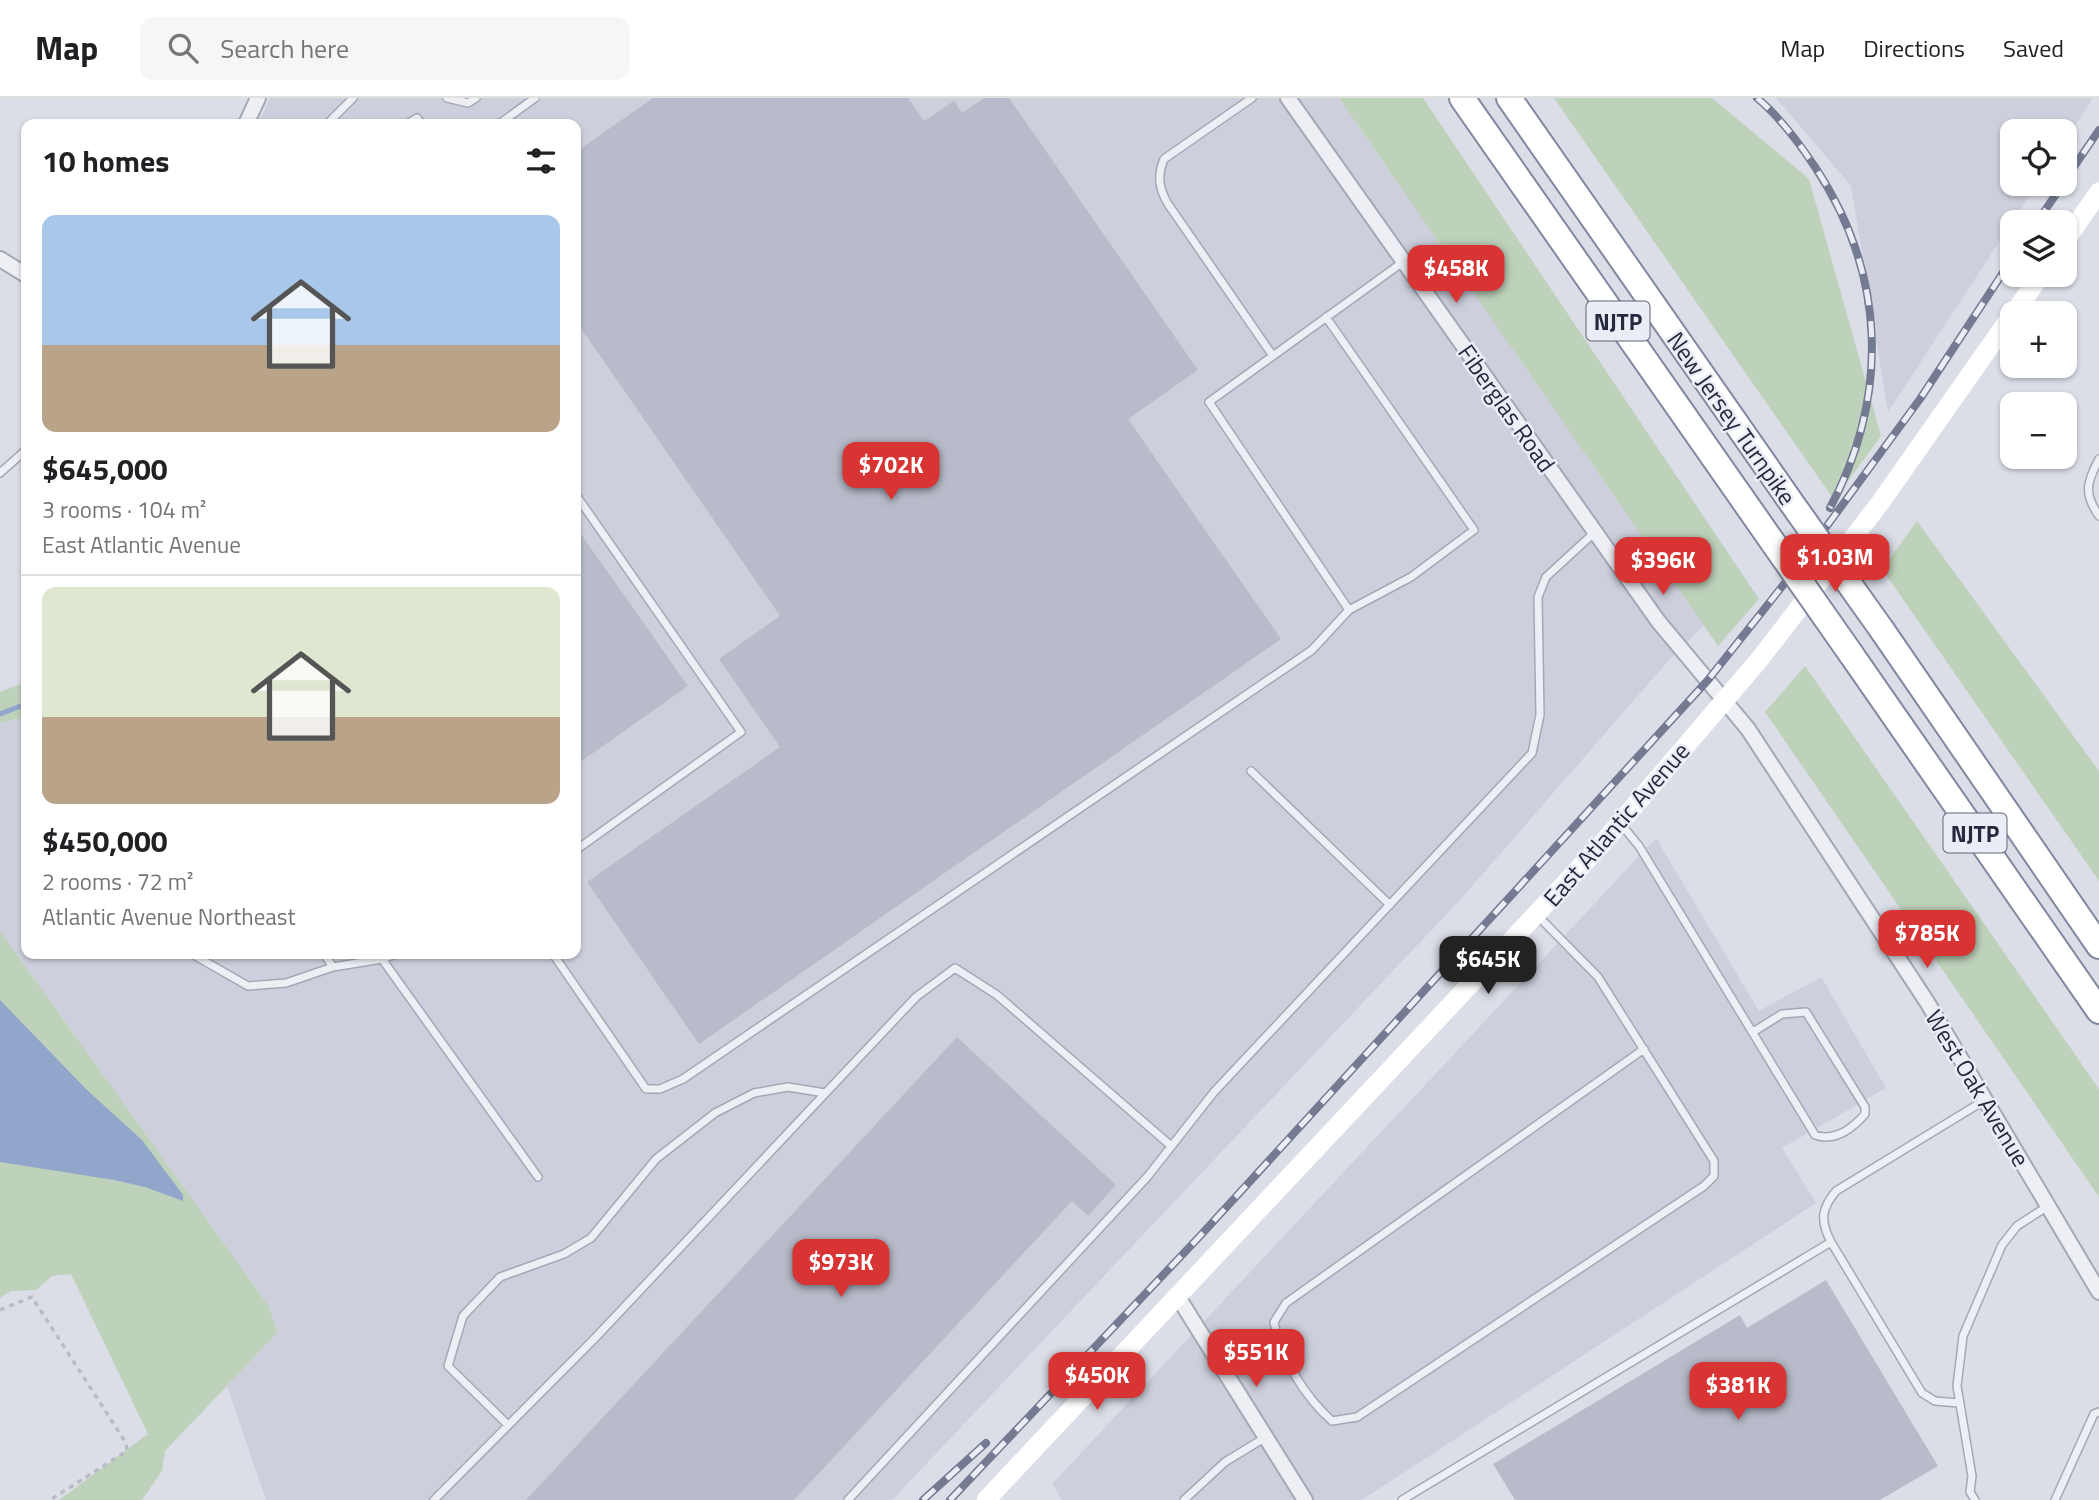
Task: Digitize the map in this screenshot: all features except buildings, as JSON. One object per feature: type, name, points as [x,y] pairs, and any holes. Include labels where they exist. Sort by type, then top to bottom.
[{"type":"highway","name":"New Jersey Turnpike","points":[[1462,98],[2099,1011]]},
{"type":"highway","name":"New Jersey Turnpike","points":[[1509,98],[1882,630],[2099,946]]},
{"type":"street","points":[[248,119],[258,98]]},
{"type":"street","name":"Fiberglas Road","points":[[1288,98],[1658,621],[1708,680]]},
{"type":"street","points":[[2077,229],[2091,213],[2099,192]]},
{"type":"street","points":[[0,259],[21,272]]},
{"type":"street","name":"East Atlantic Avenue","points":[[986,1500],[1620,823],[1724,700],[1880,503],[2000,332]]},
{"type":"street","name":"West Oak Avenue","points":[[1708,680],[1748,729],[1927,1002],[2099,1292]]},
{"type":"street","points":[[1178,1297],[1305,1500]]},
{"type":"lane","points":[[332,119],[353,98]]},
{"type":"lane","points":[[447,98],[468,103],[476,98]]},
{"type":"lane","points":[[506,119],[536,98]]},
{"type":"lane","points":[[1252,98],[1164,159],[1159,171],[1161,192],[1273,356]]},
{"type":"lane","points":[[1349,610],[1209,402],[1403,262]]},
{"type":"lane","points":[[556,959],[646,1089],[660,1088],[683,1079],[1312,650],[1349,610],[1411,576],[1474,530],[1326,317]]},
{"type":"lane","points":[[0,473],[21,454]]},
{"type":"lane","points":[[2099,459],[2087,482],[2088,493],[2099,516]]},
{"type":"lane","points":[[581,502],[741,732],[581,846]]},
{"type":"lane","points":[[848,1500],[1148,1176],[1214,1092],[1532,753],[1540,715],[1538,597],[1546,577],[1595,533]]},
{"type":"lane","points":[[1251,771],[1390,905]]},
{"type":"lane","points":[[1620,823],[1639,846],[1815,1135],[1826,1139],[1835,1137],[1858,1123],[1865,1114],[1865,1107],[1806,1012],[1782,1014],[1753,1032]]},
{"type":"lane","points":[[1536,914],[1598,977],[1644,1049],[1714,1161],[1714,1176],[1357,1417],[1332,1421],[1320,1410],[1278,1345],[1274,1322],[1286,1303],[1644,1049]]},
{"type":"lane","points":[[201,959],[248,986],[286,983],[333,967],[382,959],[538,1177]]},
{"type":"lane","points":[[327,959],[333,967]]},
{"type":"lane","points":[[434,1500],[916,997],[954,968],[997,995],[1170,1145]]},
{"type":"lane","points":[[508,1425],[448,1366],[463,1316],[500,1277],[564,1254],[591,1238],[656,1159],[715,1113],[754,1093],[788,1087],[825,1093]]},
{"type":"lane","points":[[1959,1403],[1935,1401],[1922,1392],[1822,1224],[1823,1213],[1836,1191],[1985,1100]]},
{"type":"lane","points":[[1971,1497],[1972,1476],[1957,1386],[1963,1336],[2002,1245],[2017,1226],[2048,1206]]},
{"type":"lane","points":[[1402,1500],[1831,1242]]},
{"type":"lane","points":[[2055,1500],[2094,1415],[2099,1412]]},
{"type":"lane","points":[[1184,1500],[1225,1462],[1266,1437]]},
{"type":"path","points":[[0,1310],[32,1297],[126,1443],[127,1451],[50,1500]]},
{"type":"shaded area","points":[[270,98],[1339,98],[1704,625],[1669,660],[1460,900],[892,1500],[266,1500],[227,1386],[278,1332],[268,1305],[0,931],[0,723],[21,718],[21,959],[581,959],[581,119],[260,119]]},
{"type":"shaded area","points":[[1776,98],[2093,98],[2077,123],[2077,119],[2000,119],[2000,196],[2029,196],[2020,210],[2000,210],[2000,241],[1888,412],[1851,186]]},
{"type":"shaded area","points":[[1656,838],[1759,1011],[1821,977],[1886,1088],[1782,1148],[1816,1203],[1362,1500],[1062,1500],[1052,1484]]},
{"type":"green space","points":[[1339,98],[1423,98],[1759,599],[1718,646]]},
{"type":"green space","points":[[1554,98],[1712,98],[1809,179],[1881,436],[1834,500]]},
{"type":"green space","points":[[1917,521],[2099,771],[2099,881],[1882,569]]},
{"type":"green space","points":[[1805,666],[2099,1089],[2099,1197],[1765,712]]},
{"type":"green space","points":[[21,684],[21,718],[0,723],[0,692]]},
{"type":"green space","points":[[0,931],[268,1305],[278,1332],[165,1451],[162,1471],[142,1500],[59,1500],[148,1434],[71,1274],[52,1276],[36,1290],[11,1291],[0,1298]]},
{"type":"water","points":[[0,1000],[87,1090],[142,1140],[183,1195],[183,1201],[145,1187],[114,1180],[0,1162]]},
{"type":"waterway","points":[[0,714],[21,706]]},
{"type":"railway","points":[[1757,98],[1795,139],[1815,167],[1838,208],[1856,250],[1867,292],[1872,335],[1870,379],[1863,422],[1849,465],[1830,508]]},
{"type":"railway","points":[[2077,162],[2099,130]]},
{"type":"railway","points":[[2045,210],[2055,196]]},
{"type":"railway","points":[[950,1500],[1200,1236],[1708,680],[1788,579],[1920,399],[2000,277]]},
{"type":"railway","points":[[923,1500],[986,1443]]}]
